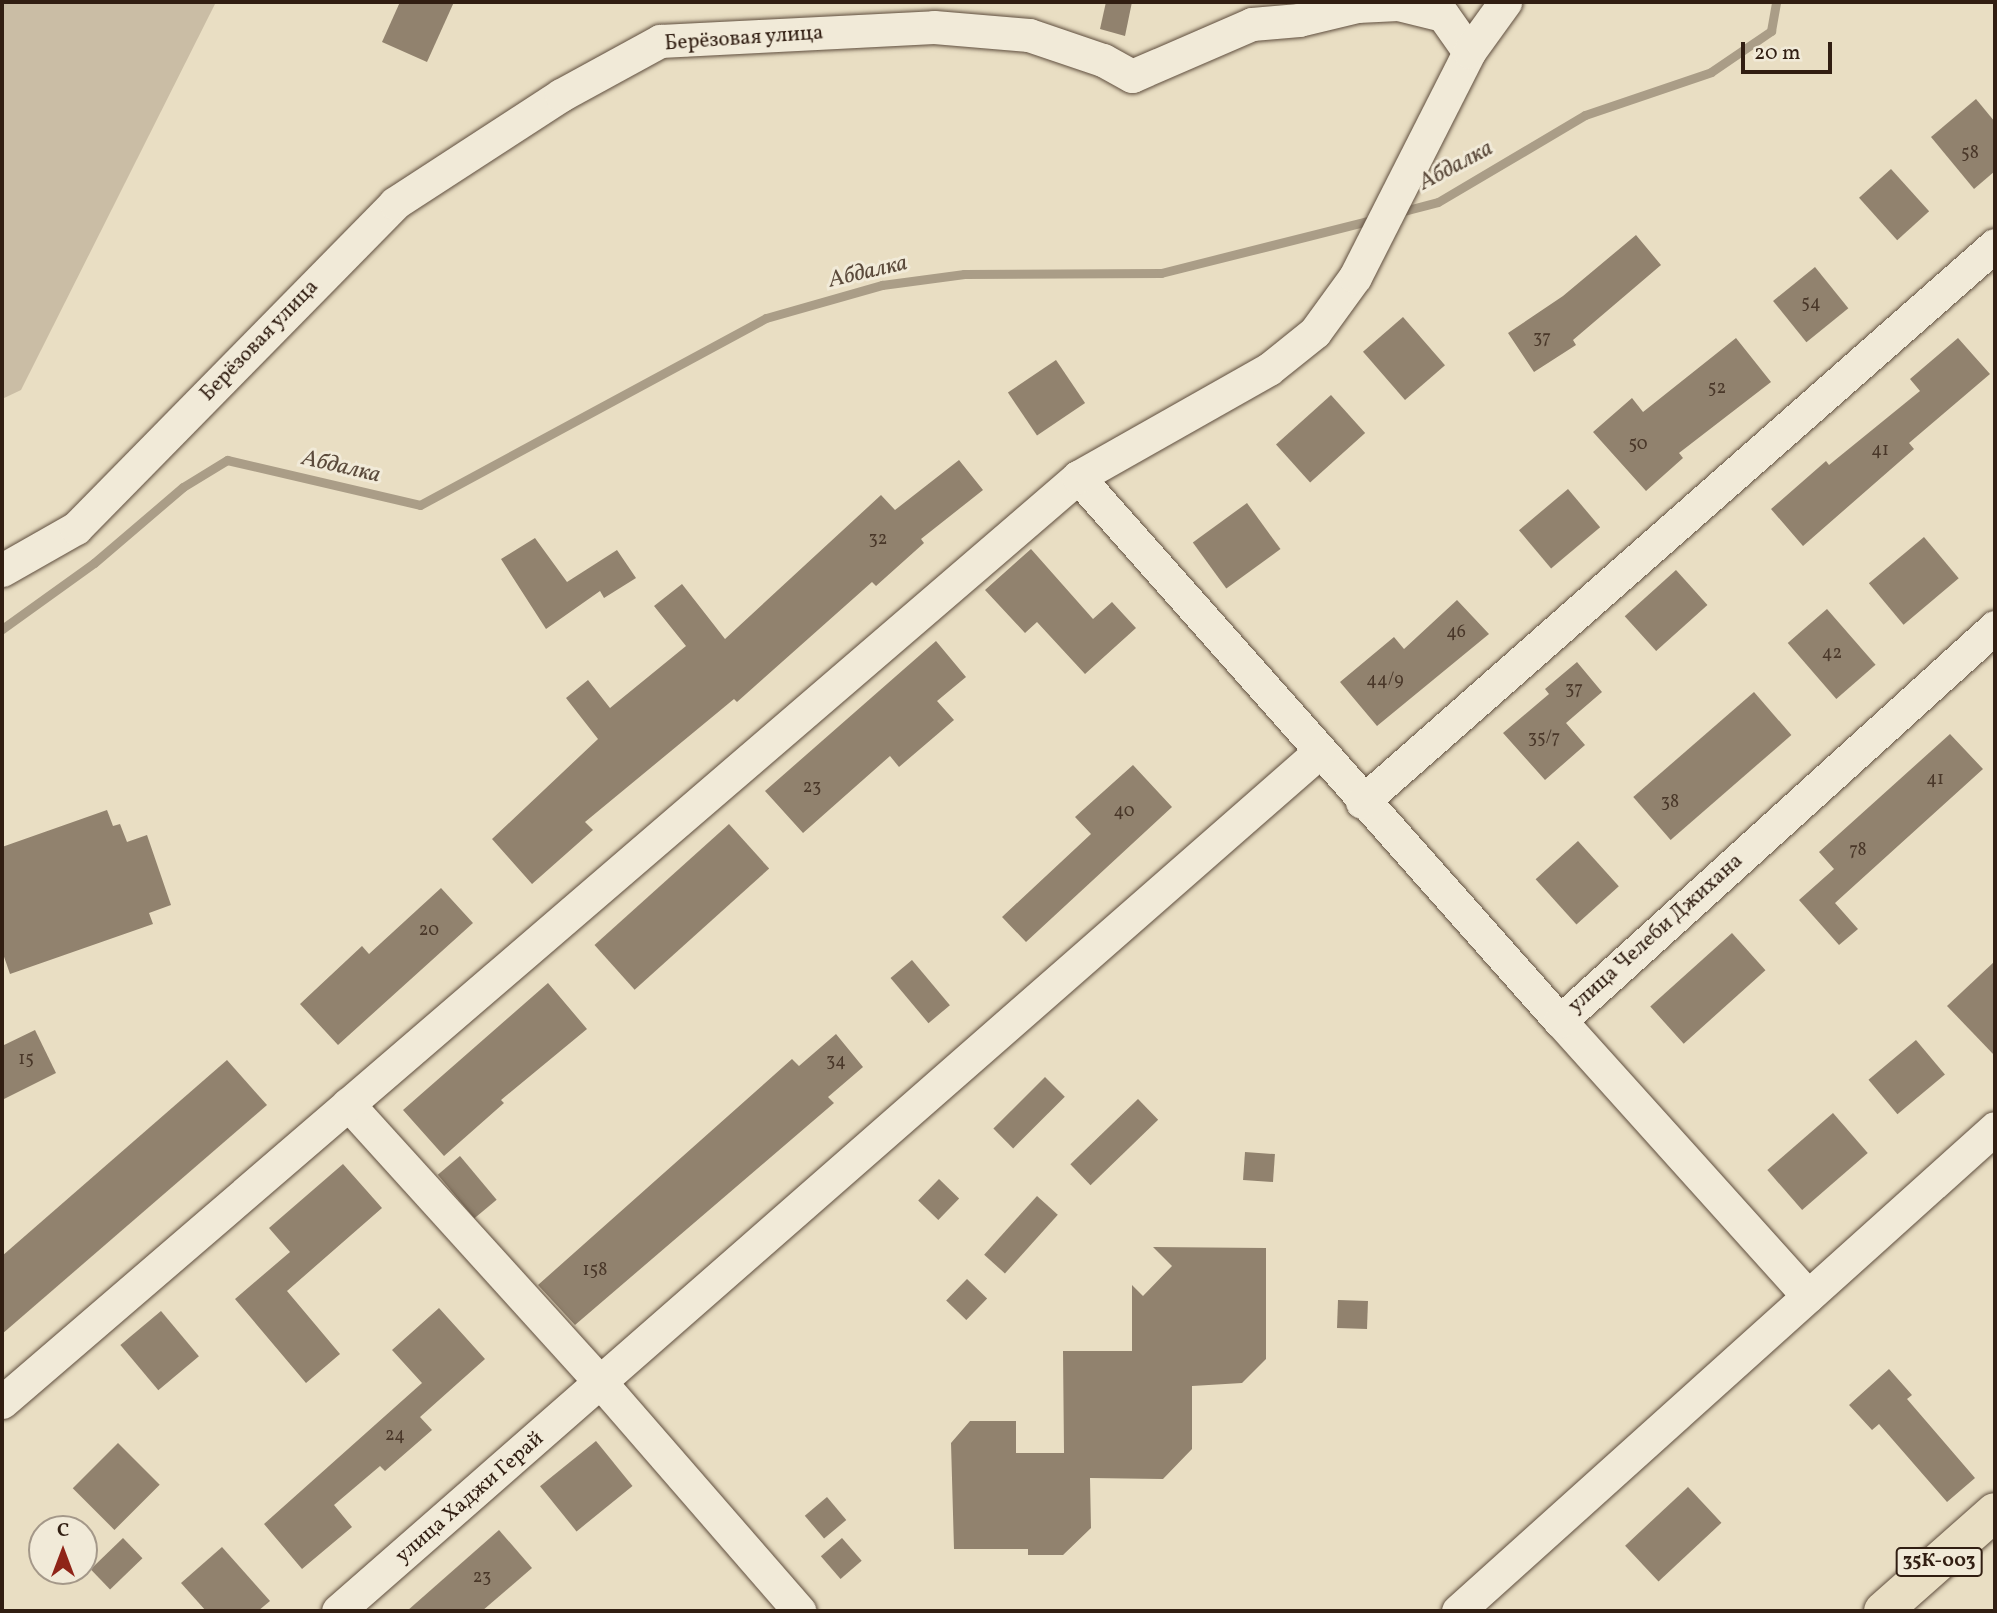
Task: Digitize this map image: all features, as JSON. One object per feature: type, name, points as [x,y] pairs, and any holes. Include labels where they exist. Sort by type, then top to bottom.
[{"type":"main road","name":"35К-003","points":[[1882,1611],[1995,1512]]},
{"type":"street","points":[[2,1402],[1078,477],[1269,369],[1315,332],[1355,277],[1402,189],[1469,52],[1504,2]]},
{"type":"street","name":"Берёзовая улица","points":[[2,570],[76,528],[395,203],[561,95],[660,41],[934,27],[1029,35],[1132,76],[1252,24],[1299,20],[1357,6],[1398,4],[1443,15],[1469,52]]},
{"type":"street","points":[[1362,802],[1995,245]]},
{"type":"street","points":[[1078,477],[1217,631],[1318,753],[1560,1021]]},
{"type":"street","name":"улица Челеби Джихана","points":[[1808,1296],[1560,1021],[1995,627]]},
{"type":"street","name":"улица Хаджи Герай","points":[[338,1611],[602,1384],[1318,753]]},
{"type":"street","points":[[348,1104],[602,1384],[799,1611]]},
{"type":"street","points":[[1458,1611],[1995,1128]]},
{"type":"shaded area","points":[[2,2],[216,2],[21,390],[2,399]]},
{"type":"building","points":[[400,2],[454,2],[427,62],[382,42]]},
{"type":"building","points":[[1106,2],[1132,2],[1125,36],[1100,29]]},
{"type":"building","points":[[1976,99],[1995,122],[1995,171],[1974,189],[1931,137]]},
{"type":"building","points":[[1891,169],[1929,211],[1897,240],[1859,198]]},
{"type":"building","points":[[1636,235],[1661,265],[1573,340],[1576,345],[1534,372],[1508,333],[1563,296]]},
{"type":"building","points":[[1815,267],[1848,308],[1806,342],[1773,301]]},
{"type":"building","points":[[1403,317],[1445,365],[1405,400],[1363,352]]},
{"type":"building","points":[[1736,338],[1771,382],[1679,453],[1683,458],[1646,491],[1593,432],[1632,398],[1643,412]]},
{"type":"building","points":[[1958,338],[1990,374],[1909,443],[1914,449],[1803,546],[1771,509],[1826,461],[1829,465],[1920,391],[1910,379]]},
{"type":"building","points":[[1056,360],[1085,403],[1037,436],[1008,392]]},
{"type":"building","points":[[1331,395],[1365,433],[1310,482],[1276,445]]},
{"type":"building","points":[[959,460],[983,490],[921,539],[924,543],[876,586],[872,582],[737,702],[734,699],[585,822],[593,830],[532,884],[492,839],[598,739],[566,698],[588,680],[610,708],[686,646],[654,606],[682,584],[725,639],[881,495],[895,510]]},
{"type":"building","points":[[1568,489],[1600,527],[1551,568],[1519,530]]},
{"type":"building","points":[[1247,503],[1281,549],[1226,588],[1193,542]]},
{"type":"building","points":[[1924,537],[1959,578],[1904,625],[1869,583]]},
{"type":"building","points":[[535,538],[567,582],[617,550],[636,578],[604,598],[600,591],[546,629],[501,559]]},
{"type":"building","points":[[1031,549],[1093,619],[1112,602],[1136,628],[1085,674],[1037,622],[1025,633],[985,590]]},
{"type":"building","points":[[1676,570],[1707,605],[1656,651],[1625,616]]},
{"type":"building","points":[[1457,600],[1489,634],[1377,726],[1340,682],[1394,637],[1404,649]]},
{"type":"building","points":[[1827,609],[1876,665],[1836,699],[1788,643]]},
{"type":"building","points":[[936,641],[966,677],[937,701],[954,720],[899,767],[890,756],[803,833],[765,791]]},
{"type":"building","points":[[1577,662],[1602,692],[1566,723],[1585,745],[1545,780],[1503,733],[1549,694],[1545,689]]},
{"type":"building","points":[[1754,692],[1791,735],[1671,840],[1633,797]]},
{"type":"building","points":[[1950,734],[1983,769],[1835,903],[1858,929],[1839,945],[1799,900],[1834,869],[1819,852]]},
{"type":"building","points":[[1133,765],[1172,807],[1026,942],[1002,917],[1091,834],[1075,817]]},
{"type":"building","points":[[107,810],[113,826],[120,824],[127,842],[147,835],[171,905],[149,913],[153,924],[10,974],[2,951],[2,847]]},
{"type":"building","points":[[729,824],[769,869],[635,990],[594,945]]},
{"type":"building","points":[[1578,841],[1619,886],[1576,924],[1536,879]]},
{"type":"building","points":[[441,888],[473,923],[338,1045],[300,1004],[362,946],[369,954]]},
{"type":"building","points":[[1732,933],[1765,970],[1684,1044],[1650,1007]]},
{"type":"building","points":[[912,960],[950,1005],[928,1023],[891,978]]},
{"type":"building","points":[[1995,961],[1995,1056],[1947,1006]]},
{"type":"building","points":[[548,983],[587,1029],[501,1100],[504,1103],[444,1156],[403,1110]]},
{"type":"building","points":[[35,1030],[56,1073],[2,1100],[2,1046]]},
{"type":"building","points":[[836,1034],[863,1067],[828,1097],[834,1103],[575,1325],[538,1285],[792,1059],[799,1066]]},
{"type":"building","points":[[1916,1040],[1945,1074],[1897,1114],[1869,1080]]},
{"type":"building","points":[[227,1060],[267,1105],[2,1334],[2,1256]]},
{"type":"building","points":[[1045,1077],[1065,1097],[1013,1148],[993,1129]]},
{"type":"building","points":[[1138,1099],[1158,1120],[1091,1185],[1070,1164]]},
{"type":"building","points":[[1833,1113],[1868,1153],[1802,1210],[1767,1170]]},
{"type":"building","points":[[1245,1152],[1275,1154],[1273,1182],[1243,1180]]},
{"type":"building","points":[[460,1156],[497,1200],[474,1218],[438,1175]]},
{"type":"building","points":[[343,1164],[382,1208],[287,1291],[340,1354],[306,1383],[235,1299],[290,1252],[269,1228]]},
{"type":"building","points":[[939,1179],[959,1198],[938,1220],[918,1201]]},
{"type":"building","points":[[1037,1196],[1058,1215],[1005,1273],[984,1255]]},
{"type":"building","points":[[1153,1247],[1266,1248],[1266,1359],[1242,1383],[1192,1386],[1192,1449],[1163,1479],[1090,1478],[1091,1528],[1063,1555],[1028,1555],[1028,1549],[954,1549],[951,1443],[970,1421],[1016,1421],[1016,1453],[1064,1453],[1063,1351],[1132,1351],[1132,1285],[1143,1296],[1172,1266]]},
{"type":"building","points":[[967,1279],[987,1298],[966,1320],[946,1301]]},
{"type":"building","points":[[1338,1300],[1368,1301],[1367,1329],[1337,1328]]},
{"type":"building","points":[[439,1308],[485,1359],[420,1417],[432,1430],[385,1471],[380,1466],[334,1505],[352,1527],[302,1569],[264,1524],[422,1383],[392,1350]]},
{"type":"building","points":[[161,1311],[199,1356],[158,1390],[120,1345]]},
{"type":"building","points":[[1889,1369],[1912,1395],[1907,1399],[1975,1478],[1947,1502],[1879,1424],[1872,1430],[1849,1405]]},
{"type":"building","points":[[596,1441],[633,1486],[577,1531],[540,1486]]},
{"type":"building","points":[[118,1443],[160,1485],[114,1530],[73,1488]]},
{"type":"building","points":[[1688,1487],[1721,1523],[1659,1581],[1625,1546]]},
{"type":"building","points":[[827,1497],[846,1520],[824,1539],[805,1516]]},
{"type":"building","points":[[499,1530],[532,1568],[482,1611],[407,1611]]},
{"type":"building","points":[[123,1538],[142,1558],[110,1589],[98,1577],[98,1562]]},
{"type":"building","points":[[842,1538],[862,1561],[841,1579],[821,1556]]},
{"type":"building","points":[[222,1547],[270,1601],[258,1611],[206,1611],[181,1583]]},
{"type":"waterway","name":"Абдалка","points":[[1396,213],[1438,202],[1585,115],[1711,72],[1771,31],[1776,2]]},
{"type":"waterway","name":"Абдалка","points":[[2,629],[94,563],[183,487],[227,460],[420,505],[766,318],[882,285],[964,274],[1161,273],[1376,219]]}]
